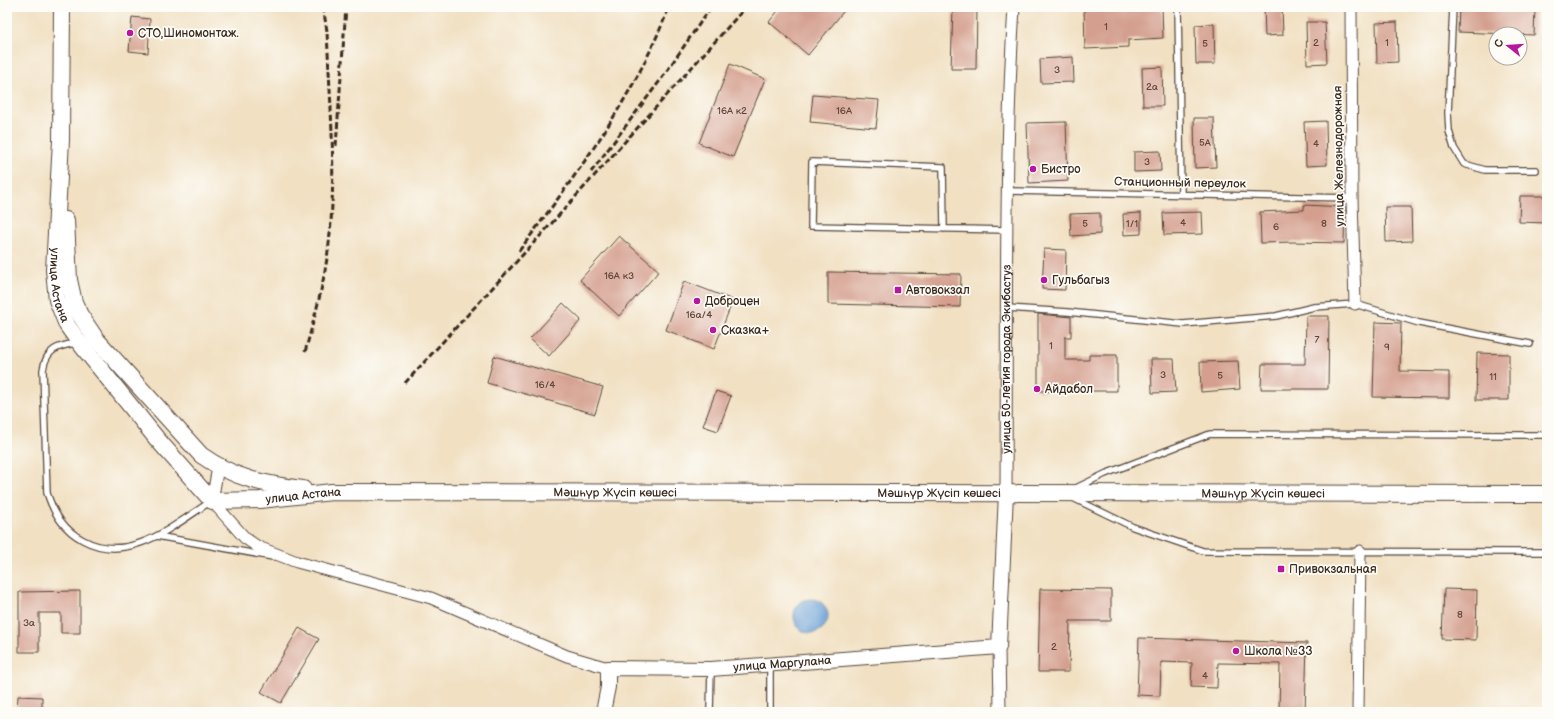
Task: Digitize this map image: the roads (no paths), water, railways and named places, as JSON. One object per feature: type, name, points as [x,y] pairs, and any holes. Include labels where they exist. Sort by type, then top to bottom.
[{"type":"main road","name":"улица Астана","points":[[62,7],[61,140],[69,280],[74,302],[80,315],[88,341],[157,439],[212,501],[260,500],[332,492]]},
{"type":"main road","name":"улица Астана","points":[[88,341],[202,455],[218,467],[265,484],[332,492]]},
{"type":"main road","name":"Мәшһүр Жүсіп көшесі","points":[[332,492],[1547,494]]},
{"type":"street","name":"улица 50-летия города Экибастуз","points":[[1000,712],[999,647],[1006,493],[1008,191],[1014,7]]},
{"type":"street","name":"улица Железнодорожная","points":[[1351,7],[1352,198],[1356,304]]},
{"type":"street","points":[[218,467],[212,501],[245,538],[258,547],[297,562],[431,598],[567,656],[608,668],[608,687],[603,712]]},
{"type":"street","points":[[1358,712],[1360,551]]},
{"type":"street","name":"улица Маргулана","points":[[608,668],[711,669],[999,647]]},
{"type":"lane","points":[[1178,7],[1180,194]]},
{"type":"lane","points":[[1452,7],[1448,113],[1449,131],[1454,148],[1464,164],[1485,170],[1536,170]]},
{"type":"lane","points":[[944,229],[943,167],[812,162],[811,226],[944,229],[1008,230]]},
{"type":"lane","name":"Станционный переулок","points":[[1008,191],[1352,198]]},
{"type":"lane","points":[[1007,308],[1068,312],[1183,324],[1276,316],[1314,307],[1356,304],[1419,323],[1530,344]]},
{"type":"lane","points":[[88,341],[64,345],[54,349],[47,356],[44,365],[47,493],[51,506],[58,518],[66,528],[77,537],[88,543],[102,547],[128,547],[157,536],[212,501]]},
{"type":"lane","points":[[1064,493],[1105,474],[1210,434],[1547,436]]},
{"type":"lane","points":[[1064,493],[1133,527],[1203,551],[1547,552]]},
{"type":"lane","points":[[157,536],[297,562]]},
{"type":"lane","points":[[770,664],[770,712]]},
{"type":"lane","points":[[710,712],[711,669]]},
{"type":"water","points":[[811,599],[823,604],[828,616],[823,628],[811,633],[799,628],[794,616],[799,604]]},
{"type":"railway","points":[[305,352],[325,271],[331,217],[333,164],[332,137],[327,31],[323,7]]},
{"type":"railway","points":[[336,146],[346,7]]},
{"type":"railway","points":[[519,251],[583,164],[622,104],[655,40],[669,7]]},
{"type":"railway","points":[[591,172],[662,78],[711,7]]},
{"type":"railway","points":[[405,383],[551,224],[746,7]]},
{"type":"place","name":"СТО,Шиномонтаж.","points":[[130,33]]},
{"type":"place","name":"Бистро","points":[[1033,169]]},
{"type":"place","name":"Гульбагыз","points":[[1044,280]]},
{"type":"place","name":"Автовокзал","points":[[898,290]]},
{"type":"place","name":"Доброцен","points":[[697,301]]},
{"type":"place","name":"Сказка+","points":[[713,330]]},
{"type":"place","name":"Айдабол","points":[[1037,389]]},
{"type":"place","name":"Привокзальная","points":[[1281,569]]},
{"type":"place","name":"Школа №33","points":[[1236,651]]}]
